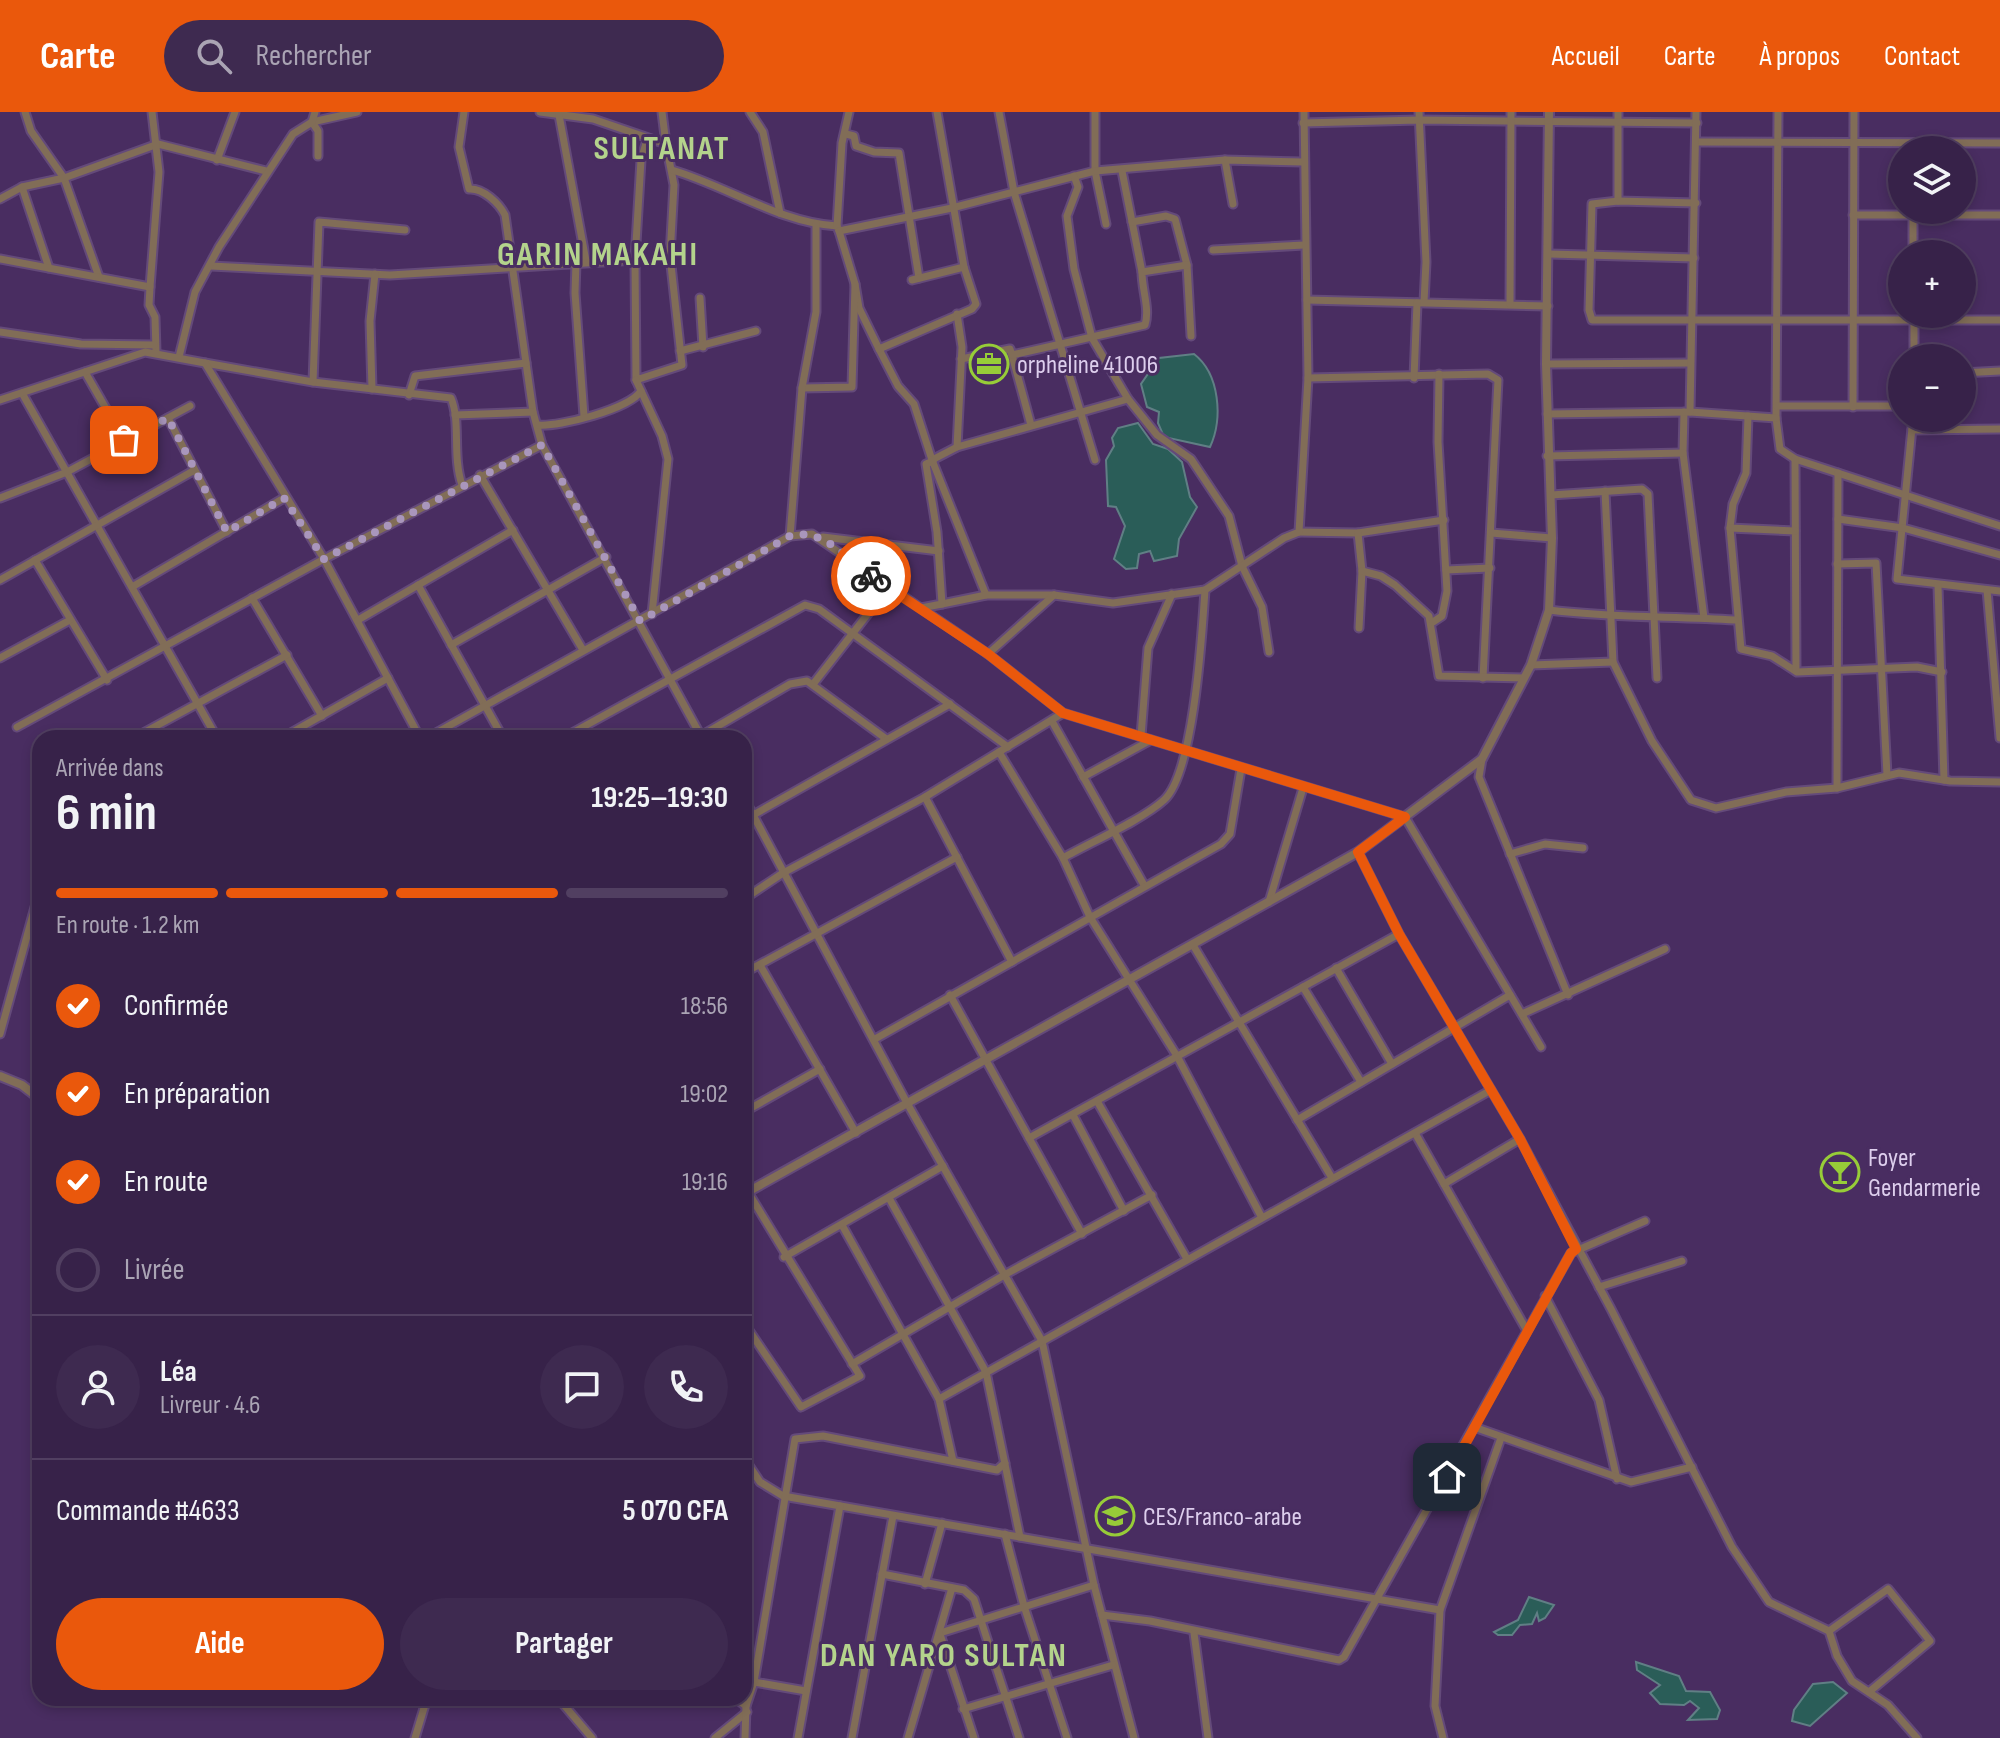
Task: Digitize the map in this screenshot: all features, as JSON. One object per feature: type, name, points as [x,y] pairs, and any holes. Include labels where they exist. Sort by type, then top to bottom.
[{"type":"street","points":[[25,112],[31,131],[64,178],[99,277]]},
{"type":"street","points":[[152,112],[159,172],[149,305],[155,317],[155,349]]},
{"type":"street","points":[[155,125],[161,112]]},
{"type":"street","points":[[217,160],[221,141],[235,112]]},
{"type":"street","points":[[312,122],[315,112]]},
{"type":"street","points":[[179,357],[195,292],[266,171],[293,134],[312,122],[357,112]]},
{"type":"street","points":[[464,112],[459,147],[469,189],[478,189],[501,207],[513,267],[533,412],[542,445],[606,557],[697,730]]},
{"type":"street","points":[[542,112],[620,127],[647,140],[666,144]]},
{"type":"street","points":[[636,380],[681,367],[670,256],[674,224],[672,170],[662,112]]},
{"type":"street","points":[[750,112],[763,132],[780,213]]},
{"type":"street","points":[[849,112],[842,143],[838,229],[859,308],[898,386],[914,404],[932,461],[986,595]]},
{"type":"street","points":[[879,349],[976,304],[964,267],[952,208],[937,112]]},
{"type":"street","points":[[1010,112],[999,113],[1014,192],[1095,460]]},
{"type":"street","points":[[1095,112],[1095,171],[1106,224]]},
{"type":"street","points":[[1299,532],[1308,378],[1302,162],[1304,112]]},
{"type":"street","points":[[1510,304],[1511,112]]},
{"type":"street","points":[[1549,112],[1550,254],[1546,364],[1552,538],[1549,610],[1531,665],[1482,759],[1479,777],[1568,995]]},
{"type":"street","points":[[1618,112],[1618,201]]},
{"type":"street","points":[[1696,112],[1695,319],[1683,453],[1704,618]]},
{"type":"street","points":[[1778,112],[1776,418],[1780,449],[1795,459],[2000,526]]},
{"type":"street","points":[[1853,407],[1854,112]]},
{"type":"street","points":[[559,115],[586,261]]},
{"type":"street","points":[[1303,123],[1419,116],[1550,123],[1697,123]]},
{"type":"street","points":[[1414,378],[1426,262],[1419,116]]},
{"type":"street","points":[[312,122],[318,131],[318,156]]},
{"type":"street","points":[[846,134],[854,136],[856,146],[874,152],[899,153],[916,279],[964,267]]},
{"type":"street","points":[[647,140],[641,160],[635,260],[636,380],[662,436],[668,459],[652,614]]},
{"type":"street","points":[[1697,142],[2000,143]]},
{"type":"street","points":[[0,199],[22,187],[64,178],[158,144],[266,171]]},
{"type":"street","points":[[672,170],[744,196],[780,213],[838,229],[909,218],[1095,171],[1225,160],[1302,162]]},
{"type":"street","points":[[1225,160],[1233,204]]},
{"type":"street","points":[[1012,355],[1145,325],[1148,314],[1142,294],[1142,272],[1122,171]]},
{"type":"street","points":[[1074,176],[1078,187],[1067,216],[1074,269],[1092,338],[1128,399],[1157,435],[1191,459],[1229,516],[1242,566],[1262,607],[1269,652]]},
{"type":"street","points":[[22,187],[49,268]]},
{"type":"street","points":[[1696,203],[1618,201],[1592,204],[1589,257],[1589,310],[1592,320],[1888,318]]},
{"type":"street","points":[[1853,215],[1888,216]]},
{"type":"street","points":[[1976,215],[2000,215]]},
{"type":"street","points":[[1132,222],[1173,216],[1187,265],[1191,336]]},
{"type":"street","points":[[313,382],[319,222],[405,230]]},
{"type":"street","points":[[790,536],[802,388],[816,312],[816,224]]},
{"type":"street","points":[[1213,250],[1304,245]]},
{"type":"street","points":[[1550,254],[1694,258]]},
{"type":"street","points":[[0,259],[150,287]]},
{"type":"street","points":[[211,266],[375,274],[635,260]]},
{"type":"street","points":[[576,262],[575,293],[584,416]]},
{"type":"street","points":[[1142,272],[1187,265]]},
{"type":"street","points":[[372,389],[370,308],[375,274]]},
{"type":"street","points":[[802,388],[852,387],[855,284]]},
{"type":"street","points":[[700,298],[703,347]]},
{"type":"street","points":[[1307,300],[1548,306]]},
{"type":"street","points":[[957,314],[961,359],[957,447]]},
{"type":"street","points":[[1976,319],[2000,320]]},
{"type":"street","points":[[680,351],[756,331]]},
{"type":"street","points":[[0,332],[81,344],[155,349],[205,363],[313,382],[451,398],[455,415],[454,463],[462,485]]},
{"type":"street","points":[[0,400],[155,349]]},
{"type":"street","points":[[961,359],[1010,349],[1031,425]]},
{"type":"street","points":[[205,363],[284,498],[324,559],[416,730]]},
{"type":"street","points":[[409,395],[410,382],[415,376],[526,363]]},
{"type":"street","points":[[1546,364],[1690,363]]},
{"type":"street","points":[[1976,372],[2000,371]]},
{"type":"street","points":[[85,372],[124,440]]},
{"type":"street","points":[[1439,374],[1438,442],[1446,570],[1444,608],[1442,616],[1433,622],[1431,637],[1439,676],[1524,678]]},
{"type":"street","points":[[1308,378],[1488,374],[1498,380],[1483,678]]},
{"type":"street","points":[[538,425],[555,427],[635,400],[641,391]]},
{"type":"street","points":[[22,393],[213,730]]},
{"type":"street","points":[[942,604],[939,551],[926,464],[957,447],[1128,399]]},
{"type":"street","points":[[0,497],[67,472],[190,406]]},
{"type":"street","points":[[1777,406],[1888,406]]},
{"type":"street","points":[[455,415],[533,412]]},
{"type":"street","points":[[1547,414],[1687,412],[1776,418]]},
{"type":"street","points":[[1748,416],[1745,478],[1733,504],[1730,528],[1735,620],[1743,651],[1772,656],[1796,671],[1884,667],[1942,672]]},
{"type":"street","points":[[168,418],[227,532]]},
{"type":"street","points":[[1976,429],[2000,429]]},
{"type":"street","points":[[1912,432],[1897,579],[2000,591]]},
{"type":"street","points":[[17,727],[480,475],[542,445]]},
{"type":"street","points":[[1547,456],[1683,453]]},
{"type":"street","points":[[1795,459],[1796,671]]},
{"type":"street","points":[[0,580],[193,471]]},
{"type":"street","points":[[1837,788],[1838,473]]},
{"type":"street","points":[[480,475],[583,650]]},
{"type":"street","points":[[1551,495],[1642,489],[1648,494],[1657,678]]},
{"type":"street","points":[[1605,491],[1613,662],[1679,786],[1697,803],[1716,808],[1800,790],[1837,788],[1908,773],[1944,780],[2000,782]]},
{"type":"street","points":[[132,587],[284,498]]},
{"type":"street","points":[[1838,519],[1903,528],[2000,555]]},
{"type":"street","points":[[921,608],[986,595],[1054,595],[1113,603],[1205,590],[1299,532],[1327,535],[1358,533],[1444,520]]},
{"type":"street","points":[[1730,528],[1795,531]]},
{"type":"street","points":[[358,620],[513,530]]},
{"type":"street","points":[[441,730],[790,536],[803,533],[939,551]]},
{"type":"street","points":[[1358,533],[1362,571],[1359,628]]},
{"type":"street","points":[[1491,533],[1552,538]]},
{"type":"street","points":[[821,537],[888,588],[988,654],[1063,713],[1405,817],[1541,1047]]},
{"type":"street","points":[[451,645],[606,557]]},
{"type":"street","points":[[35,560],[107,680]]},
{"type":"street","points":[[1837,564],[1876,563],[1884,667],[1887,775]]},
{"type":"street","points":[[1446,570],[1490,568]]},
{"type":"street","points":[[1362,571],[1381,576],[1395,585],[1433,622]]},
{"type":"street","points":[[418,585],[498,730]]},
{"type":"street","points":[[1938,586],[1944,780]]},
{"type":"street","points":[[814,683],[888,588]]},
{"type":"street","points":[[1063,858],[1168,797],[1186,751],[1200,654],[1205,590]]},
{"type":"street","points":[[1987,590],[2000,738]]},
{"type":"street","points":[[1141,736],[1148,648],[1172,594]]},
{"type":"street","points":[[988,654],[1054,595]]},
{"type":"street","points":[[252,598],[322,716]]},
{"type":"street","points":[[583,730],[670,676],[805,605],[819,609],[1008,747]]},
{"type":"street","points":[[1549,610],[1612,618],[1653,615],[1735,620]]},
{"type":"street","points":[[0,658],[70,620]]},
{"type":"street","points":[[155,730],[287,655]]},
{"type":"street","points":[[1531,665],[1613,662]]},
{"type":"street","points":[[297,730],[388,678]]},
{"type":"street","points":[[712,730],[790,684],[814,683],[885,738]]},
{"type":"street","points":[[755,814],[950,704]]},
{"type":"street","points":[[752,894],[783,873],[925,797],[1053,723],[1063,713]]},
{"type":"street","points":[[1053,723],[1144,885]]},
{"type":"street","points":[[1083,777],[1151,740]]},
{"type":"street","points":[[999,752],[1063,858],[1090,917],[1177,1056],[1261,1216]]},
{"type":"street","points":[[752,1190],[1358,852],[1482,759]]},
{"type":"street","points":[[875,1039],[1226,840],[1241,769]]},
{"type":"street","points":[[1269,902],[1303,788]]},
{"type":"street","points":[[925,797],[1012,962]]},
{"type":"street","points":[[752,810],[907,1103],[1042,1341],[1094,1585],[1134,1738]]},
{"type":"street","points":[[1510,854],[1545,844],[1583,848]]},
{"type":"street","points":[[1358,852],[1399,934],[1520,1139],[1732,1547],[1769,1602],[1829,1631],[1837,1656],[1852,1681],[1888,1705],[1917,1738]]},
{"type":"street","points":[[752,969],[957,857]]},
{"type":"street","points":[[0,1034],[32,918]]},
{"type":"street","points":[[1029,1138],[1399,934]]},
{"type":"street","points":[[1193,945],[1332,1178]]},
{"type":"street","points":[[1522,1014],[1665,949]]},
{"type":"street","points":[[760,965],[856,1133]]},
{"type":"street","points":[[1336,968],[1392,1064]]},
{"type":"street","points":[[1303,987],[1361,1082]]},
{"type":"street","points":[[950,995],[1082,1234]]},
{"type":"street","points":[[1297,1120],[1510,995]]},
{"type":"street","points":[[752,1106],[820,1069]]},
{"type":"street","points":[[0,1076],[32,1093]]},
{"type":"street","points":[[939,1399],[1491,1090]]},
{"type":"street","points":[[1097,1101],[1187,1259]]},
{"type":"street","points":[[1073,1115],[1124,1211]]},
{"type":"street","points":[[1415,1133],[1526,1329]]},
{"type":"street","points":[[1444,1184],[1520,1139]]},
{"type":"street","points":[[784,1257],[943,1166]]},
{"type":"street","points":[[852,1364],[950,1305],[1152,1195]]},
{"type":"street","points":[[889,1198],[986,1372],[1020,1537]]},
{"type":"street","points":[[752,1203],[860,1376],[801,1407],[752,1335]]},
{"type":"street","points":[[1102,1615],[1150,1621],[1194,1633],[1339,1660],[1344,1657],[1571,1253],[1645,1221]]},
{"type":"street","points":[[842,1225],[939,1399],[953,1461]]},
{"type":"street","points":[[1599,1287],[1682,1261]]},
{"type":"street","points":[[1545,1296],[1599,1400],[1617,1479]]},
{"type":"street","points":[[1474,1427],[1631,1482],[1692,1467]]},
{"type":"street","points":[[752,1689],[795,1439],[812,1435],[997,1470],[1005,1463]]},
{"type":"street","points":[[1443,1738],[1435,1706],[1440,1610],[1501,1438]]},
{"type":"street","points":[[752,1471],[765,1487],[783,1496],[1440,1610]]},
{"type":"street","points":[[798,1738],[840,1506]]},
{"type":"street","points":[[852,1738],[893,1516]]},
{"type":"street","points":[[925,1584],[942,1523]]},
{"type":"street","points":[[1005,1534],[1024,1606],[1067,1738]]},
{"type":"street","points":[[882,1574],[964,1590],[974,1599],[1019,1738]]},
{"type":"street","points":[[940,1633],[1094,1585]]},
{"type":"street","points":[[908,1738],[952,1588]]},
{"type":"street","points":[[1829,1631],[1888,1589],[1930,1641],[1869,1692]]},
{"type":"street","points":[[940,1633],[974,1738]]},
{"type":"street","points":[[1194,1633],[1208,1738]]},
{"type":"street","points":[[963,1709],[1113,1665]]},
{"type":"street","points":[[754,1682],[806,1691]]},
{"type":"street","points":[[415,1738],[425,1706]]},
{"type":"street","points":[[565,1706],[592,1738]]},
{"type":"street","points":[[743,1706],[746,1709]]},
{"type":"street","points":[[745,1738],[747,1706]]},
{"type":"street","points":[[715,1738],[746,1709]]},
{"type":"shaded area","points":[[1194,354],[1209,373],[1217,398],[1217,423],[1210,447],[1164,437],[1158,423],[1159,412],[1147,407],[1141,384],[1159,358]]},
{"type":"shaded area","points":[[1138,423],[1153,444],[1168,449],[1182,462],[1190,497],[1197,507],[1179,539],[1177,556],[1154,561],[1150,551],[1139,554],[1137,568],[1126,569],[1114,559],[1125,526],[1116,507],[1108,506],[1106,460],[1114,446],[1112,438],[1118,428]]},
{"type":"shaded area","points":[[1529,1597],[1554,1605],[1545,1618],[1539,1621],[1537,1613],[1532,1624],[1520,1625],[1512,1635],[1494,1632],[1518,1620]]},
{"type":"shaded area","points":[[1636,1662],[1679,1676],[1686,1691],[1710,1692],[1720,1710],[1717,1719],[1688,1720],[1699,1708],[1690,1701],[1684,1705],[1660,1704],[1650,1693],[1660,1685],[1637,1670]]},
{"type":"shaded area","points":[[1833,1682],[1847,1693],[1810,1726],[1792,1721],[1794,1710],[1813,1684]]},
{"type":"way so far","points":[[124,440],[168,418],[227,532],[284,498],[324,559],[542,445],[640,621],[790,536],[803,533],[821,537],[871,576]]},
{"type":"place","name":"orpheline 41006","points":[[989,364]]},
{"type":"place","name":"Foyer Gendarmerie","points":[[1840,1172]]},
{"type":"place","name":"CES/Franco-arabe","points":[[1115,1516]]},
{"type":"district","name":"SULTANAT","points":[[662,147]]},
{"type":"district","name":"GARIN MAKAHI","points":[[598,253]]},
{"type":"district","name":"DAN YARO SULTAN","points":[[944,1654]]},
{"type":"route","points":[[871,576],[988,654],[1063,713],[1405,817],[1358,852],[1399,934],[1520,1139],[1576,1249],[1526,1329],[1447,1477]]}]
